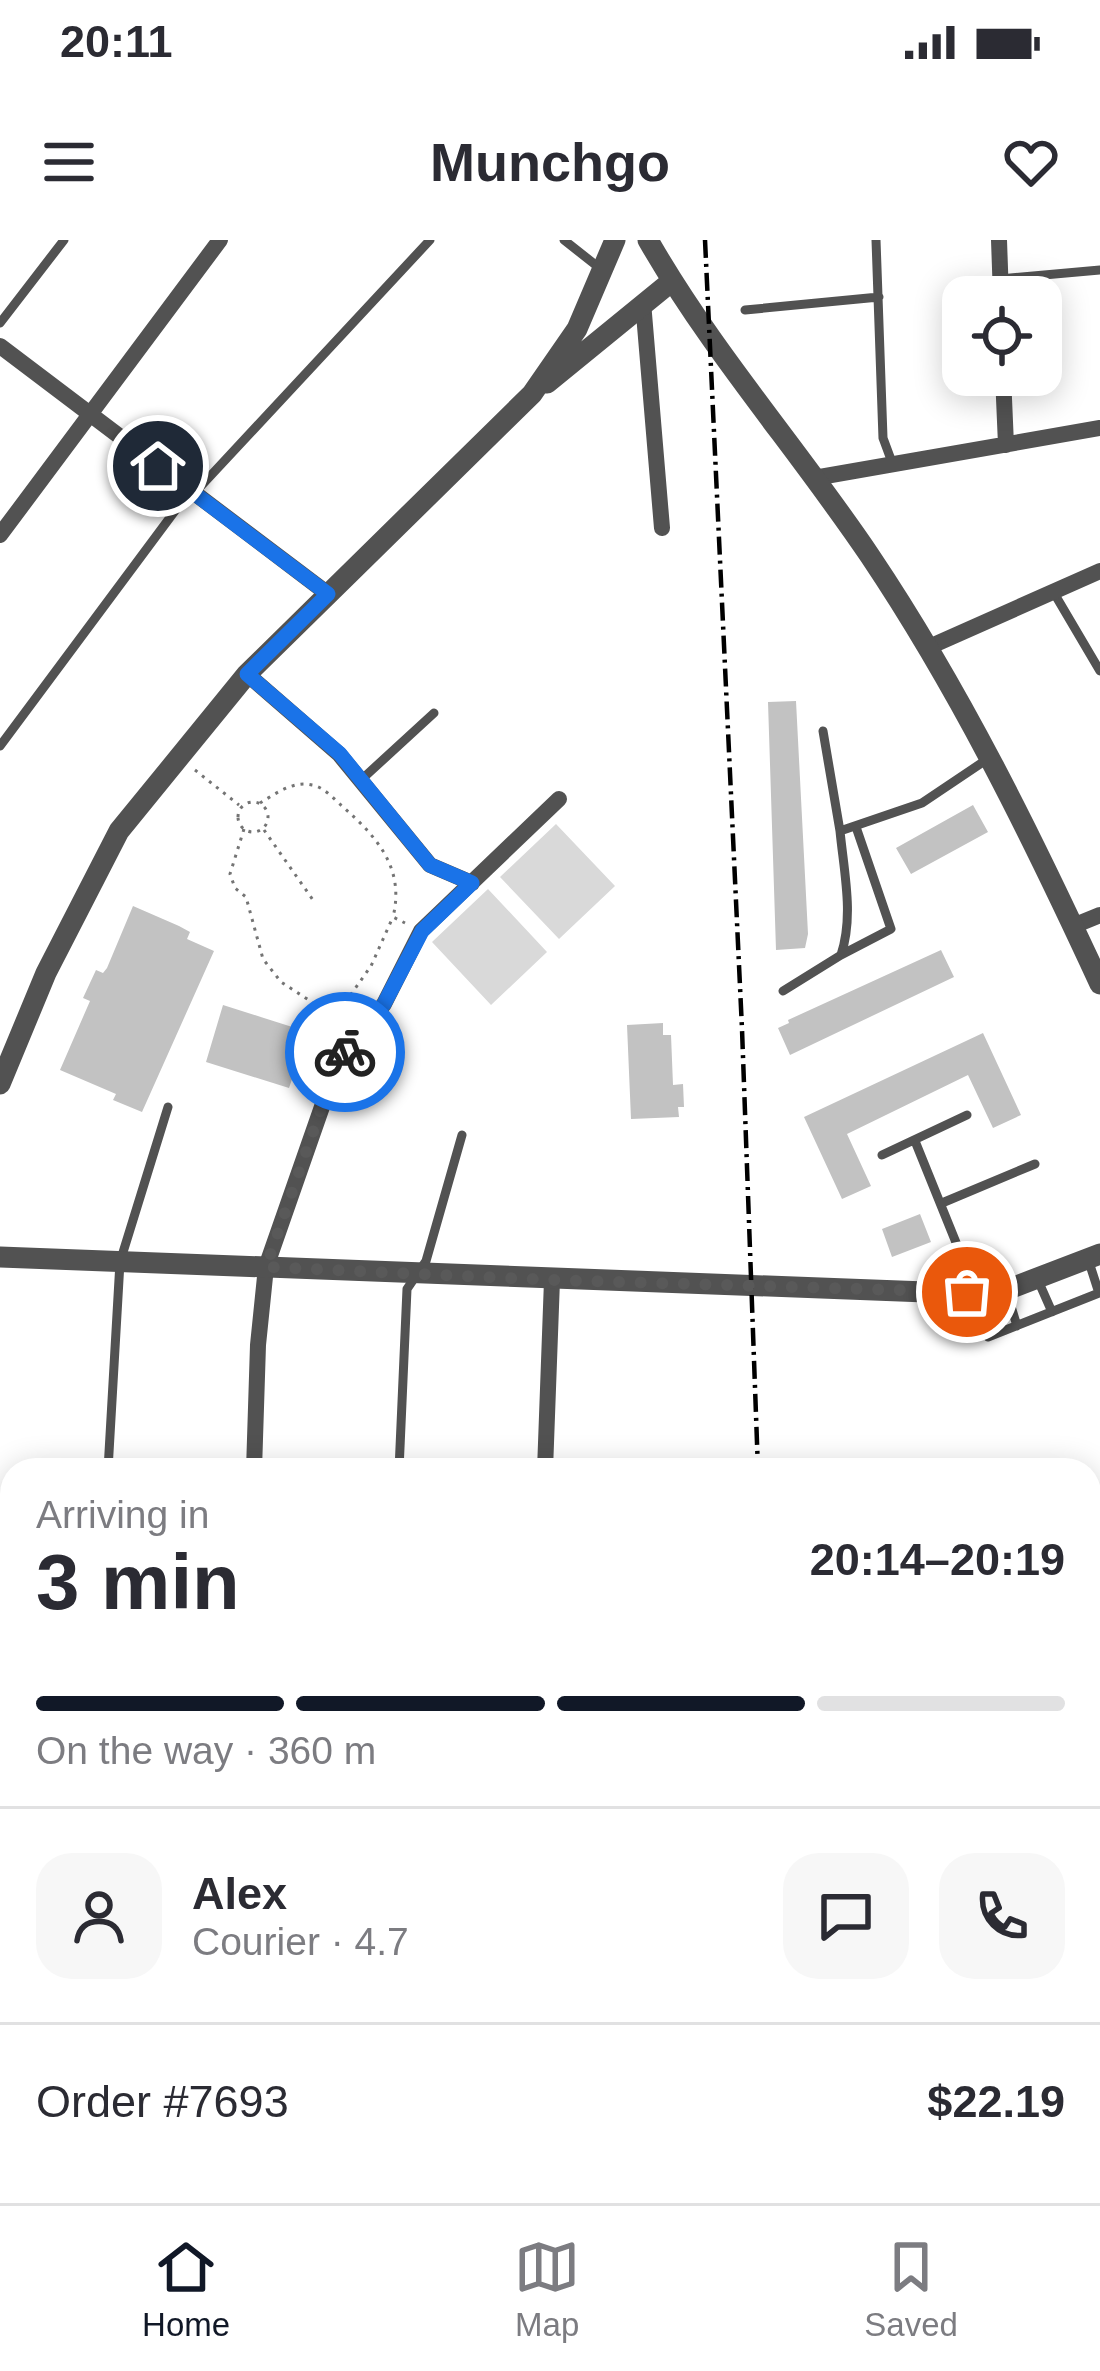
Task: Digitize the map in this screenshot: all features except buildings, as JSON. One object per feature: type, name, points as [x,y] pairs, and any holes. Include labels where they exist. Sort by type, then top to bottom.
[{"type":"street","points":[[0,535],[220,240]]},
{"type":"street","points":[[532,394],[577,329],[615,240]]},
{"type":"street","points":[[648,240],[929,647],[1100,984]]},
{"type":"street","points":[[999,240],[1000,276]]},
{"type":"street","points":[[0,1084],[46,973],[119,831],[247,674],[532,394],[672,281]]},
{"type":"street","points":[[644,302],[662,528]]},
{"type":"street","points":[[0,346],[328,594]]},
{"type":"street","points":[[1005,396],[1006,446]]},
{"type":"street","points":[[814,478],[1100,428]]},
{"type":"street","points":[[929,647],[1100,571]]},
{"type":"street","points":[[247,674],[307,723],[361,779],[430,865],[472,883]]},
{"type":"street","points":[[254,1458],[266,1267],[338,1060],[384,1004],[422,931],[559,799]]},
{"type":"street","points":[[1073,926],[1100,916]]},
{"type":"street","points":[[0,1257],[984,1292],[1094,1257]]},
{"type":"street","points":[[545,1458],[552,1280]]},
{"type":"lane","points":[[0,323],[64,240]]},
{"type":"lane","points":[[0,746],[192,492],[430,240]]},
{"type":"lane","points":[[564,240],[603,270]]},
{"type":"lane","points":[[876,240],[883,438],[893,465]]},
{"type":"lane","points":[[1062,277],[1100,270]]},
{"type":"lane","points":[[746,310],[878,296]]},
{"type":"lane","points":[[1053,591],[1100,670]]},
{"type":"lane","points":[[361,779],[434,713]]},
{"type":"lane","points":[[823,731],[847,909],[847,938],[841,956]]},
{"type":"lane","points":[[840,831],[922,803],[989,758]]},
{"type":"lane","points":[[783,991],[891,929],[856,827]]},
{"type":"lane","points":[[109,1458],[120,1262],[169,1107]]},
{"type":"lane","points":[[882,1155],[967,1115]]},
{"type":"lane","points":[[400,1458],[407,1289],[426,1261],[462,1135]]},
{"type":"lane","points":[[915,1141],[1003,1331]]},
{"type":"lane","points":[[942,1202],[1035,1163]]},
{"type":"lane","points":[[984,1292],[970,1307],[988,1337],[1099,1293],[1094,1257]]},
{"type":"lane","points":[[1037,1278],[1052,1312]]},
{"type":"lane","points":[[984,1292],[1017,1326]]},
{"type":"path","points":[[179,758],[241,807]]},
{"type":"path","points":[[244,829],[230,874],[235,888],[246,897],[263,959],[281,982],[335,1017],[370,966],[393,917],[396,877],[372,832],[313,785],[295,785],[241,807],[238,821],[244,829],[263,829]]},
{"type":"path","points":[[260,803],[268,812],[263,829]]},
{"type":"path","points":[[263,829],[313,900]]},
{"type":"path","points":[[393,917],[422,931]]},
{"type":"shaded area","points":[[556,824],[615,886],[559,939],[500,877]]},
{"type":"shaded area","points":[[488,889],[547,952],[491,1005],[432,942]]},
{"type":"railway","points":[[705,240],[758,1458]]},
{"type":"way so far","points":[[345,1052],[338,1060],[266,1267],[967,1292]]},
{"type":"route","points":[[158,466],[328,594],[247,674],[340,754],[430,865],[472,883],[422,931],[384,1004],[345,1052]]}]
